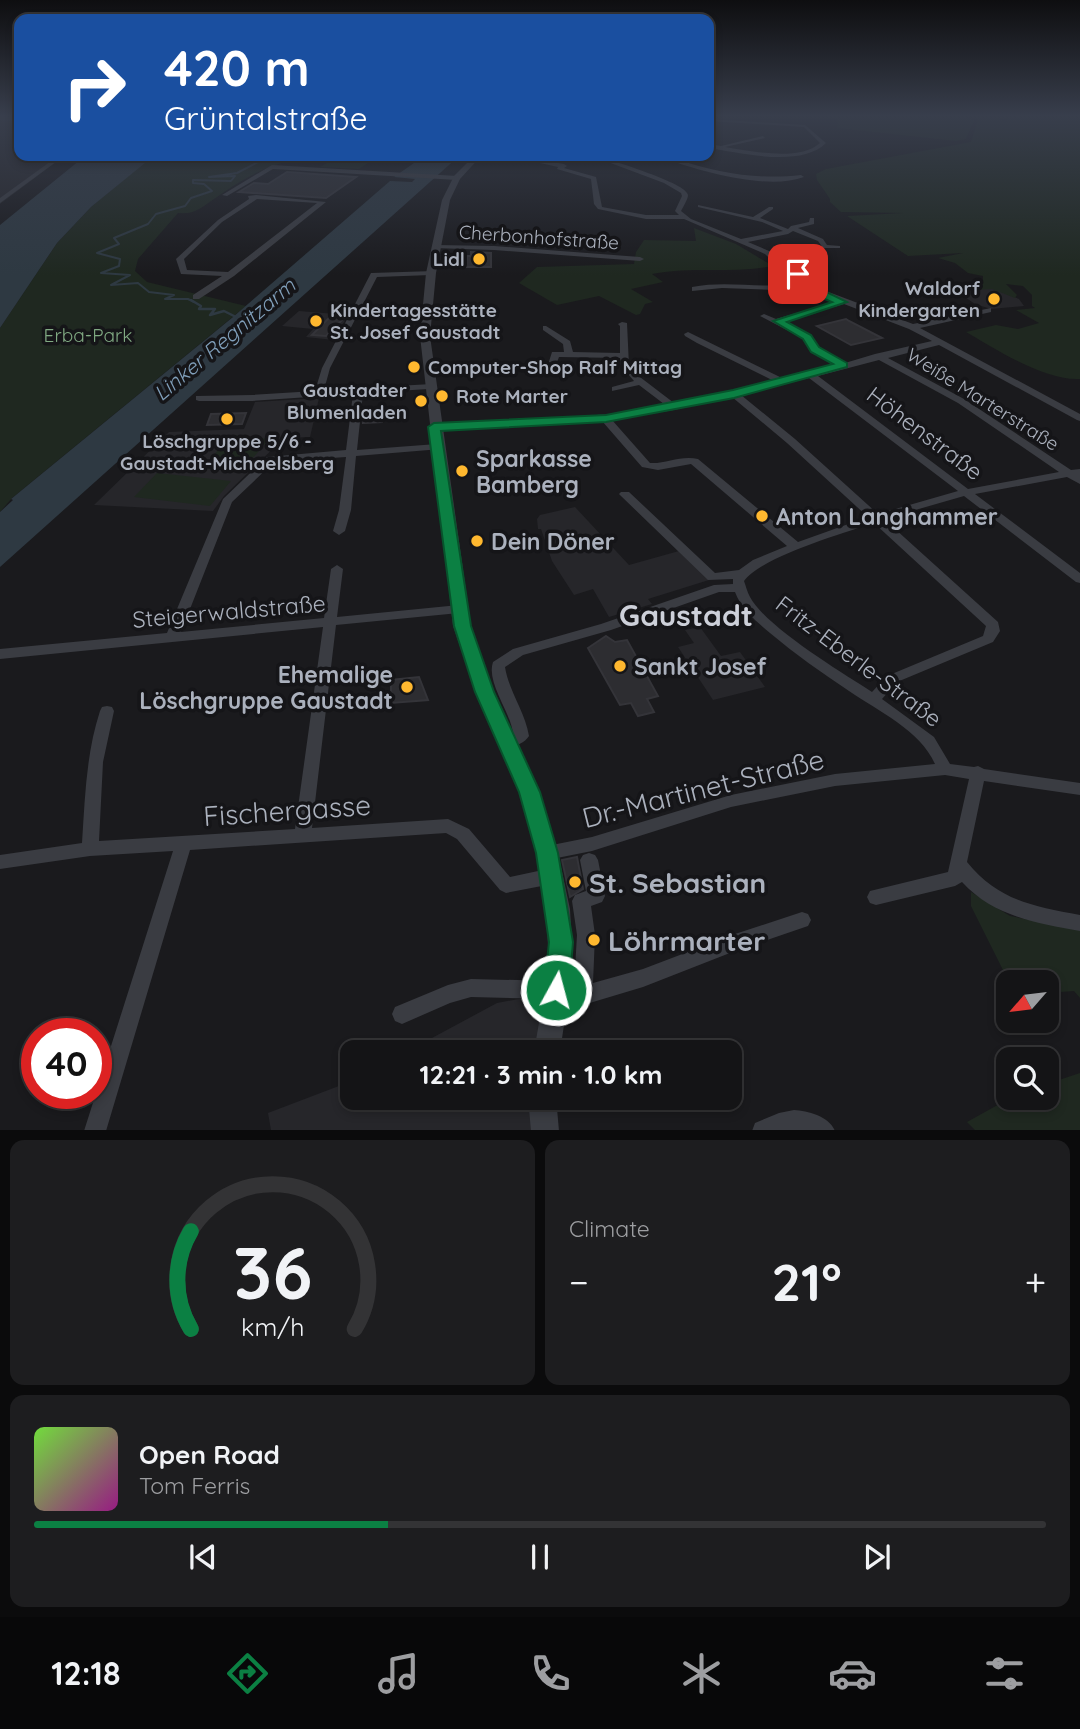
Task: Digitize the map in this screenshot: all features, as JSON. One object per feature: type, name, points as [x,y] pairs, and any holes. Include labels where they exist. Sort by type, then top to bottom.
[{"type":"street","points":[[0,201],[44,169]]},
{"type":"street","points":[[196,297],[231,274],[283,230],[323,202],[225,195],[269,169]]},
{"type":"street","points":[[299,169],[457,178]]},
{"type":"street","points":[[466,169],[457,178],[444,207],[431,273],[425,336],[429,386],[459,609],[475,668],[529,792],[550,864],[561,942],[549,1040]]},
{"type":"street","points":[[562,169],[594,178],[597,204],[604,209],[644,217],[684,217],[786,261],[816,292]]},
{"type":"street","points":[[628,169],[667,183],[685,195],[677,208],[684,217]]},
{"type":"street","points":[[702,169],[761,179],[801,177]]},
{"type":"street","points":[[743,169],[761,179]]},
{"type":"street","points":[[231,274],[184,272],[180,259],[220,221],[256,197]]},
{"type":"street","points":[[730,214],[744,205]]},
{"type":"street","points":[[700,206],[821,240],[825,247],[838,247]]},
{"type":"street","points":[[754,219],[771,208]]},
{"type":"street","points":[[742,241],[790,230],[812,223],[812,219]]},
{"type":"street","name":"Cherbonhofstraße","points":[[436,247],[494,248],[640,259]]},
{"type":"street","points":[[767,253],[802,285],[912,327],[1080,418]]},
{"type":"street","points":[[318,395],[327,365],[374,275],[431,273]]},
{"type":"street","points":[[695,289],[719,283],[778,290],[802,285]]},
{"type":"street","points":[[778,321],[842,302]]},
{"type":"street","points":[[912,327],[988,310]]},
{"type":"street","points":[[764,316],[807,337],[815,349],[842,365]]},
{"type":"street","points":[[622,324],[625,366],[640,382],[674,407]]},
{"type":"street","points":[[546,328],[567,344],[569,354]]},
{"type":"street","points":[[688,334],[721,355],[753,364],[781,381]]},
{"type":"street","points":[[434,427],[606,419],[734,394],[940,342]]},
{"type":"street","points":[[550,371],[555,354],[625,356]]},
{"type":"street","name":"Weiße Marterstraße","points":[[878,356],[961,401],[1074,473]]},
{"type":"street","name":"Höhenstraße","points":[[810,374],[968,491],[1080,579]]},
{"type":"street","points":[[615,388],[640,382]]},
{"type":"street","points":[[200,398],[318,395],[429,386]]},
{"type":"street","points":[[339,531],[345,510],[358,392]]},
{"type":"street","points":[[734,394],[985,614],[993,631],[988,639],[892,679],[874,699]]},
{"type":"street","points":[[606,419],[646,465],[656,467],[684,460],[694,461],[796,547]]},
{"type":"street","points":[[172,637],[227,501],[271,459],[437,447]]},
{"type":"street","points":[[508,742],[522,736],[521,726],[502,684],[498,665],[518,652],[725,584],[796,547],[876,518],[968,491],[1074,473],[1080,481]]},
{"type":"street","name":"Fritz-Eberle-Straße","points":[[625,494],[785,638],[832,674],[874,699],[930,741],[945,769]]},
{"type":"street","points":[[303,834],[337,569]]},
{"type":"street","points":[[725,584],[742,573]]},
{"type":"street","name":"Steigerwaldstraße","points":[[1,654],[459,609]]},
{"type":"street","points":[[90,849],[97,747],[107,711]]},
{"type":"street","name":"Dr.-Martinet-Straße","points":[[550,864],[583,846],[731,802],[835,780],[945,769],[1080,789]]},
{"type":"street","points":[[876,897],[955,878],[978,772]]},
{"type":"street","name":"Fischergasse","points":[[0,862],[90,849],[448,826],[461,832],[506,885],[550,864]]},
{"type":"street","points":[[95,1130],[184,843]]},
{"type":"street","points":[[583,996],[586,935],[581,901],[596,896],[589,860]]},
{"type":"street","points":[[957,863],[983,894],[1001,904],[1080,922]]},
{"type":"street","points":[[402,1014],[448,994],[471,988],[583,996],[616,989],[751,936],[802,920]]},
{"type":"street","points":[[543,1110],[545,1130]]},
{"type":"street","points":[[763,1130],[783,1120],[797,1119],[824,1130]]},
{"type":"shaded area","points":[[0,169],[47,169],[0,204]]},
{"type":"shaded area","name":"Waldorf Kindergarten","points":[[995,289],[1019,299],[1024,306],[991,309],[975,304],[956,291]]},
{"type":"shaded area","name":"Kindertagesstätte St. Josef Gaustadt","points":[[299,311],[348,315],[334,340],[306,337],[313,329],[282,326]]},
{"type":"shaded area","points":[[319,398],[310,437],[284,438],[224,496],[213,511],[94,505],[169,432],[244,429],[255,402]]},
{"type":"shaded area","points":[[575,507],[629,565],[679,551],[709,580],[648,599],[652,604],[609,617],[593,589],[574,595],[552,561],[541,529],[538,529],[537,519],[540,515]]},
{"type":"shaded area","points":[[700,627],[721,656],[740,652],[765,687],[713,700],[678,647],[694,643],[685,630]]},
{"type":"shaded area","points":[[545,994],[539,1040],[428,1040],[497,1003]]},
{"type":"shaded area","points":[[340,1086],[340,1110],[536,1110],[538,1130],[271,1130],[268,1113]]},
{"type":"green space","name":"Erba-Park","points":[[137,169],[266,169],[243,180],[199,209],[190,213],[178,213],[138,259],[135,271],[147,282],[246,306],[12,498],[0,512],[0,328],[57,243],[91,207]]},
{"type":"green space","points":[[826,169],[1080,169],[1080,379],[1037,370],[966,332],[996,325],[1018,329],[1039,323],[1016,310],[1035,308],[1032,306],[1032,295],[1023,286],[1006,284],[1017,295],[1015,298],[992,289],[956,291],[942,282],[956,285],[983,281],[983,276],[968,273],[955,263],[938,258],[963,253],[908,256],[847,216],[903,213],[841,212],[830,202],[817,180],[816,174]]},
{"type":"green space","points":[[694,228],[736,244],[773,266],[652,274],[663,282],[631,289],[653,302],[645,304],[640,314],[636,315],[599,296],[557,305],[519,283],[537,267],[634,264],[636,252],[644,240],[696,241]]},
{"type":"green space","points":[[232,435],[269,439],[241,472],[202,468]]},
{"type":"green space","points":[[157,473],[231,481],[210,506],[134,497]]},
{"type":"green space","points":[[971,892],[1010,916],[1080,930],[1080,998],[1074,991],[1059,992],[1059,970],[1003,970],[971,906]]},
{"type":"green space","points":[[1080,1073],[1080,1130],[975,1130],[967,1122],[996,1106],[996,1110],[1059,1110],[1059,1080]]},
{"type":"water","points":[[69,169],[138,169],[91,207],[57,243],[0,328],[0,225]]},
{"type":"water","name":"Linker Regnitzarm","points":[[406,169],[445,169],[0,567],[0,512],[13,500],[11,499],[233,317],[390,181],[412,182],[415,179],[394,177]]},
{"type":"building","points":[[287,172],[356,177],[326,198],[239,192],[254,183],[268,184]]},
{"type":"building","name":"Lidl","points":[[471,252],[491,253],[491,267],[466,267],[467,256],[471,256]]},
{"type":"building","name":"Kindertagesstätte St. Josef Gaustadt","points":[[331,316],[345,317],[326,336],[312,335]]},
{"type":"building","points":[[846,319],[882,338],[851,345],[817,326]]},
{"type":"building","points":[[383,408],[382,422],[363,423],[364,409]]},
{"type":"building","name":"Löschgruppe 5/6 - Gaustadt-Michaelsberg","points":[[246,413],[242,424],[207,425],[211,414]]},
{"type":"building","name":"Sankt Josef","points":[[606,636],[615,642],[627,640],[658,696],[647,699],[654,712],[638,716],[631,703],[620,705],[588,648]]},
{"type":"building","name":"Ehemalige Löschgruppe Gaustadt","points":[[419,677],[428,700],[391,703],[391,680]]},
{"type":"building","name":"St. Sebastian","points":[[577,857],[583,889],[570,897],[562,860]]},
{"type":"waterway","points":[[194,302],[188,299],[165,299],[174,295],[149,292],[138,283],[111,285],[130,275],[101,273],[119,266],[120,259],[97,253],[119,244],[114,238],[148,224],[156,214],[185,206],[191,198],[212,191],[204,184],[193,183],[193,180],[231,181],[235,176],[209,177],[237,173],[245,169]]},
{"type":"waterway","name":"Linker Regnitzarm","points":[[191,300],[201,306],[199,309],[215,309],[210,315],[224,311],[236,317]]},
{"type":"place","name":"Lidl","points":[[479,259]]},
{"type":"place","name":"Waldorf Kindergarten","points":[[994,299]]},
{"type":"place","name":"Kindertagesstätte St. Josef Gaustadt","points":[[316,321]]},
{"type":"place","name":"Computer-Shop Ralf Mittag","points":[[414,367]]},
{"type":"place","name":"Rote Marter","points":[[442,396]]},
{"type":"place","name":"Gaustadter Blumenladen","points":[[421,401]]},
{"type":"place","name":"Löschgruppe 5/6 - Gaustadt-Michaelsberg","points":[[227,419]]},
{"type":"place","name":"Sparkasse Bamberg","points":[[462,471]]},
{"type":"place","name":"Anton Langhammer","points":[[762,516]]},
{"type":"place","name":"Dein Döner","points":[[477,541]]},
{"type":"place","name":"Sankt Josef","points":[[620,666]]},
{"type":"place","name":"Ehemalige Löschgruppe Gaustadt","points":[[407,687]]},
{"type":"place","name":"St. Sebastian","points":[[575,882]]},
{"type":"place","name":"Löhrmarter","points":[[594,940]]},
{"type":"district","name":"Gaustadt","points":[[686,615]]},
{"type":"route","points":[[556,990],[561,964],[561,942],[558,909],[547,853],[529,792],[475,668],[462,626],[434,427],[606,419],[734,394],[842,365],[815,349],[807,337],[778,321],[842,302],[816,292],[798,274]]}]
